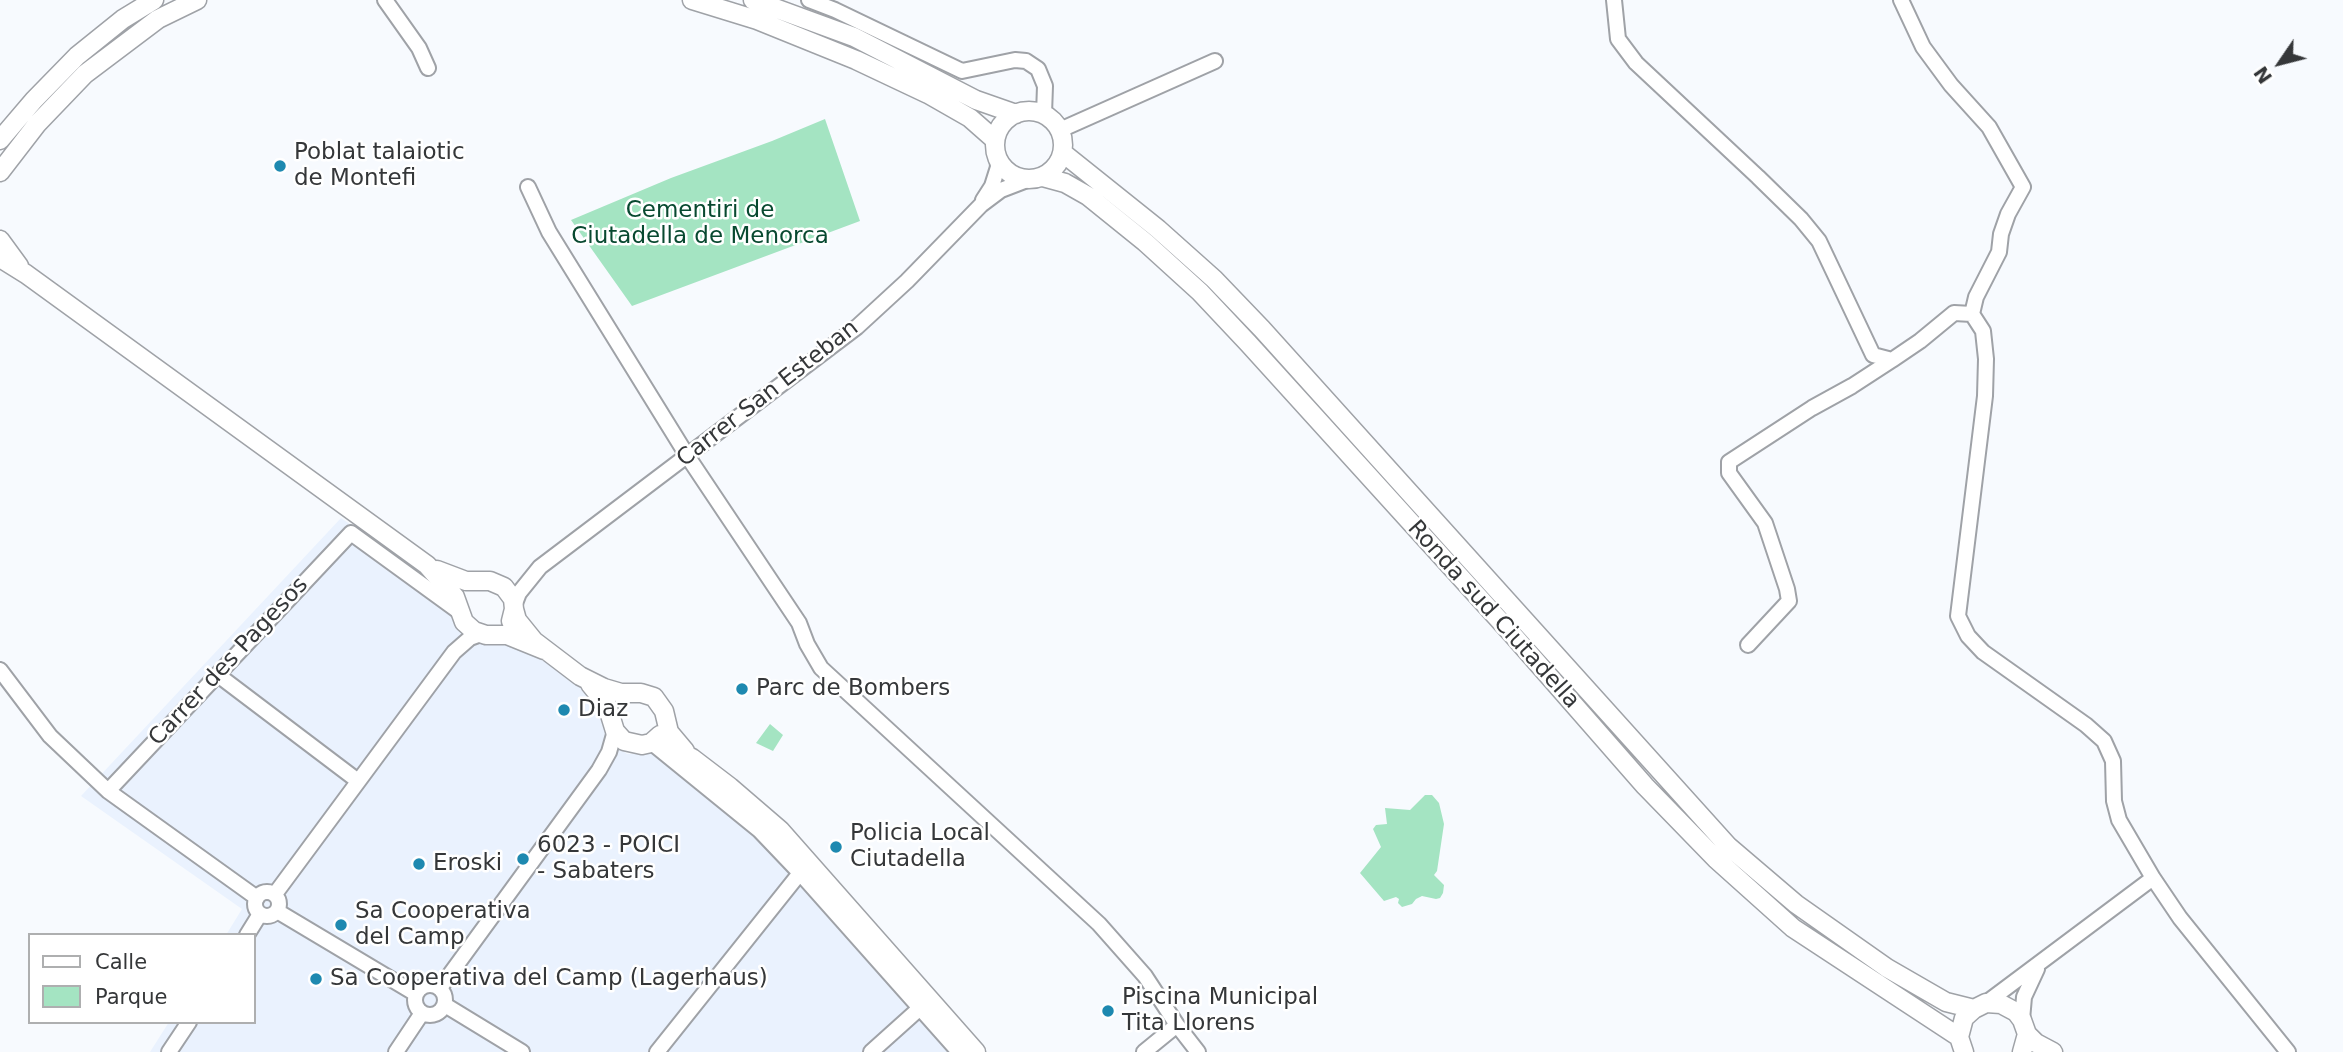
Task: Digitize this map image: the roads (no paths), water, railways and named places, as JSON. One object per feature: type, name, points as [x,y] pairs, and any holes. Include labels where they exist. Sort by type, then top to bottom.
[{"type":"main road","points":[[0,140],[77,56],[123,19],[154,0]]},
{"type":"main road","points":[[0,172],[37,124],[85,74],[158,19],[197,0]]},
{"type":"main road","points":[[692,0],[757,20],[856,60],[928,94],[970,118],[996,148],[1008,172],[1035,178],[1059,163],[1064,142],[1054,121],[1044,114],[1025,111],[1002,124],[996,148]]},
{"type":"main road","points":[[753,0],[854,37],[976,100],[1016,114]]},
{"type":"main road","name":"Ronda sud Ciutadella","points":[[1063,153],[1158,229],[1214,279],[1262,329],[1728,846],[1796,904],[1887,968],[1946,1002],[1980,1006],[2001,1004],[2016,1012],[2024,1027]]},
{"type":"main road","name":"Ronda sud Ciutadella","points":[[1035,178],[1066,183],[1088,196],[1145,242],[1200,292],[1503,624],[1645,786],[1716,859],[1793,928],[1960,1047]]},
{"type":"main road","points":[[0,240],[26,274]]},
{"type":"main road","points":[[0,258],[26,274],[427,565],[450,590],[462,615],[474,631],[521,639],[544,650]]},
{"type":"main road","points":[[427,565],[458,579],[490,582],[510,592],[517,620],[526,632],[600,695],[621,739],[633,745],[652,742],[668,746],[692,758]]},
{"type":"main road","points":[[462,615],[462,599],[468,589],[490,582]]},
{"type":"main road","points":[[488,634],[509,625],[514,608]]},
{"type":"main road","points":[[580,676],[604,688],[621,693],[648,694],[658,701],[675,740],[692,758],[754,806],[780,830],[976,1052]]},
{"type":"main road","points":[[614,725],[619,702],[634,693]]},
{"type":"main road","points":[[652,742],[659,736],[665,722]]},
{"type":"main road","points":[[1960,1047],[1964,1018],[1980,1006]]},
{"type":"main road","points":[[2022,1052],[2024,1027]]},
{"type":"main road","points":[[2024,1027],[2036,1043],[2053,1052]]},
{"type":"street","points":[[385,0],[419,48],[428,68]]},
{"type":"street","points":[[809,0],[962,71],[1015,60],[1026,61],[1038,69],[1045,86],[1044,114]]},
{"type":"street","points":[[1614,0],[1618,39],[1627,52],[1801,219],[1819,241],[1873,355],[1892,360]]},
{"type":"street","points":[[1901,0],[1923,47],[1951,85],[1989,127],[2023,187],[2008,214],[2001,234],[1999,252],[1976,298],[1972,314],[1983,331],[1986,359],[1985,396],[1958,616],[1968,636],[1983,652],[2086,725],[2104,741],[2113,761],[2115,810],[2153,878],[2180,918],[2288,1052]]},
{"type":"street","points":[[1060,130],[1215,61]]},
{"type":"street","name":"Carrer San Esteban","points":[[981,205],[992,186],[998,167],[996,148]]},
{"type":"street","name":"Carrer San Esteban","points":[[514,608],[515,600],[526,581],[540,567],[857,327],[907,281],[981,205],[1000,190],[1035,178]]},
{"type":"street","points":[[528,187],[549,232],[688,457],[799,623],[821,668],[1099,924],[1145,976],[1177,1026],[1198,1052]]},
{"type":"street","points":[[1748,645],[1789,601],[1765,523],[1729,473],[1728,462],[1892,360],[1954,313],[1972,314]]},
{"type":"street","name":"Carrer des Pagesos","points":[[108,791],[351,533],[462,615]]},
{"type":"street","name":"Carrer San Esteban","points":[[490,582],[521,576],[540,567]]},
{"type":"street","points":[[275,894],[454,652],[462,636],[462,615]]},
{"type":"street","points":[[454,652],[470,638],[488,634]]},
{"type":"street","points":[[0,670],[50,736],[108,791],[257,898]]},
{"type":"street","points":[[218,675],[358,781]]},
{"type":"street","points":[[439,988],[599,770],[609,752],[614,725]]},
{"type":"street","points":[[652,742],[759,830],[959,1052]]},
{"type":"street","points":[[599,770],[614,756],[633,745]]},
{"type":"street","points":[[657,1052],[800,873]]},
{"type":"street","points":[[1980,1006],[2011,987],[2153,878]]},
{"type":"street","points":[[257,898],[267,892],[275,894]]},
{"type":"street","points":[[257,898],[256,907],[260,914],[268,916],[277,911],[280,905],[275,894]]},
{"type":"street","points":[[277,911],[416,994]]},
{"type":"street","points":[[248,933],[260,914]]},
{"type":"street","points":[[2024,1027],[2024,997],[2040,963]]},
{"type":"street","points":[[426,985],[439,988],[445,995],[445,1005],[436,1015],[422,1013],[415,1002],[416,994],[426,985]]},
{"type":"street","points":[[445,1005],[522,1052]]},
{"type":"street","points":[[871,1052],[920,1008]]},
{"type":"street","points":[[396,1052],[422,1013]]},
{"type":"street","points":[[169,1052],[188,1024]]},
{"type":"street","points":[[1144,1052],[1177,1026]]},
{"type":"place","name":"Poblat talaiotic de Montefi","points":[[280,166]]},
{"type":"place","name":"Parc de Bombers","points":[[742,689]]},
{"type":"place","name":"Diaz","points":[[564,710]]},
{"type":"place","name":"Policia Local Ciutadella","points":[[836,847]]},
{"type":"place","name":"6023 - POICI - Sabaters","points":[[523,859]]},
{"type":"place","name":"Eroski","points":[[419,864]]},
{"type":"place","name":"Sa Cooperativa del Camp","points":[[341,925]]},
{"type":"place","name":"Sa Cooperativa del Camp (Lagerhaus)","points":[[316,979]]},
{"type":"place","name":"Piscina Municipal Tita Llorens","points":[[1108,1011]]},
{"type":"park label","name":"Cementiri de Ciutadella de Menorca","points":[[700,224]]}]
